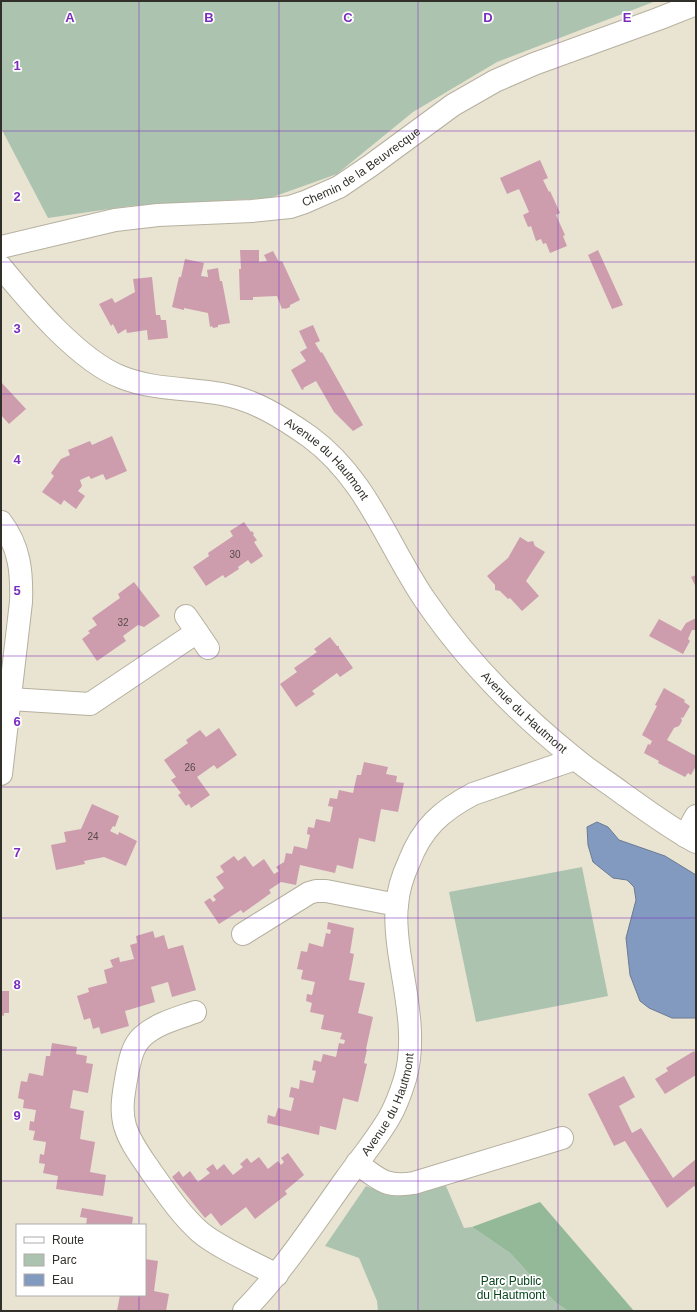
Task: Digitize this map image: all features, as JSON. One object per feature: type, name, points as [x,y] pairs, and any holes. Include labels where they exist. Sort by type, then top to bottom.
[{"type":"street","name":"Chemin de la Beuvrecque","points":[[1,247],[128,218],[170,214],[252,211],[290,206],[305,202],[339,187],[453,105],[495,81],[534,64],[696,4]]},
{"type":"street","name":"Avenue du Hautmont","points":[[1,267],[58,330],[105,369],[121,377],[150,385],[235,397],[273,413],[312,439],[330,454],[358,486],[425,600],[469,658],[521,712],[575,759],[660,820],[691,839],[696,816]]},
{"type":"street","points":[[1,522],[12,541],[20,568],[21,602],[1,774]]},
{"type":"street","points":[[10,699],[90,704],[197,632]]},
{"type":"street","name":"Avenue du Hautmont","points":[[244,1311],[277,1275],[295,1251],[389,1119],[395,1107],[405,1078],[409,1061],[410,1047],[409,1020],[398,943],[396,905],[404,875],[414,850],[433,821],[445,810],[473,794],[575,759]]},
{"type":"street","points":[[243,934],[309,893],[316,891],[326,891],[396,905]]},
{"type":"street","points":[[195,1012],[152,1029],[142,1037],[136,1045],[131,1056],[124,1093],[123,1109],[129,1138],[172,1201],[187,1220],[201,1233],[218,1244],[277,1275]]},
{"type":"street","points":[[357,1163],[380,1181],[404,1185],[562,1138]]},
{"type":"green space","points":[[1,1],[656,1],[497,62],[413,112],[337,174],[270,198],[130,206],[48,218],[1,128]]},
{"type":"green space","points":[[582,867],[608,996],[476,1022],[449,892]]},
{"type":"green space","name":"Parc Public du Hautmont","points":[[366,1186],[389,1195],[446,1186],[464,1228],[472,1227],[510,1253],[555,1302],[568,1311],[378,1311],[377,1301],[359,1258],[325,1246]]},
{"type":"green space","points":[[540,1202],[634,1311],[568,1311],[555,1302],[510,1253],[472,1227]]},
{"type":"water","points":[[597,822],[608,827],[619,840],[665,856],[696,875],[696,1018],[672,1018],[649,1008],[640,1001],[630,975],[626,938],[636,900],[634,887],[627,880],[613,878],[593,862],[588,845],[587,827]]},
{"type":"building","points":[[540,160],[548,178],[543,180],[560,213],[556,215],[565,235],[563,236],[567,246],[550,253],[546,243],[543,244],[541,239],[536,241],[531,226],[528,227],[523,215],[529,212],[519,189],[507,194],[500,178]]},
{"type":"building","points":[[240,250],[259,250],[259,262],[267,261],[264,255],[273,251],[279,262],[282,261],[300,300],[290,305],[290,307],[282,309],[277,296],[253,297],[253,300],[240,300]]},
{"type":"building","points":[[598,250],[623,305],[612,309],[588,255]]},
{"type":"building","points":[[185,259],[204,263],[201,276],[208,277],[207,270],[218,268],[230,323],[218,325],[218,327],[213,328],[212,326],[210,327],[208,313],[172,307]]},
{"type":"building","points":[[152,277],[156,315],[160,315],[161,320],[166,320],[168,338],[148,340],[147,330],[127,333],[126,329],[118,334],[113,324],[111,326],[99,304],[112,298],[115,303],[135,292],[133,279]]},
{"type":"building","points":[[313,325],[320,341],[315,343],[321,353],[322,352],[363,425],[353,431],[334,412],[316,381],[302,390],[291,370],[306,361],[300,352],[307,348],[299,331]]},
{"type":"building","points":[[1,382],[26,409],[9,424],[1,415]]},
{"type":"building","points":[[112,436],[127,471],[106,480],[103,474],[91,479],[89,476],[80,480],[82,486],[78,491],[85,496],[76,509],[64,500],[61,505],[42,492],[54,476],[51,473],[61,459],[70,455],[68,450],[90,441],[92,445]]},
{"type":"building","points":[[244,522],[254,534],[253,535],[257,540],[254,542],[263,556],[251,564],[248,560],[238,567],[239,569],[225,578],[223,575],[206,586],[193,567],[209,556],[208,553],[233,536],[230,531]]},
{"type":"building","points":[[520,537],[528,542],[533,541],[535,546],[545,552],[526,581],[539,596],[522,611],[510,598],[508,599],[500,591],[495,590],[495,585],[487,576],[508,558]]},
{"type":"building","points":[[696,575],[696,587],[691,577]]},
{"type":"building","points":[[134,582],[160,616],[144,627],[138,625],[123,636],[126,641],[97,661],[82,639],[90,633],[88,631],[97,625],[92,618],[120,598],[118,594]]},
{"type":"building","points":[[696,618],[696,630],[692,630],[688,639],[690,641],[683,654],[649,636],[659,619],[681,631],[686,623]]},
{"type":"building","points":[[330,637],[337,646],[339,646],[353,668],[340,677],[337,673],[312,691],[315,694],[296,707],[280,684],[297,672],[294,668],[317,652],[314,649]]},
{"type":"building","points":[[664,688],[685,700],[684,702],[690,706],[683,718],[681,717],[682,721],[679,726],[674,728],[667,740],[696,756],[696,766],[691,775],[688,773],[685,777],[658,763],[659,761],[644,753],[648,744],[650,745],[652,741],[642,735],[657,706],[655,705]]},
{"type":"building","points":[[219,728],[237,755],[217,769],[214,765],[197,777],[210,795],[191,808],[189,804],[186,806],[178,795],[181,793],[171,780],[176,777],[164,760],[188,743],[186,740],[200,730],[206,737]]},
{"type":"building","points":[[364,762],[388,767],[386,774],[397,776],[396,782],[404,783],[398,812],[381,809],[375,842],[359,838],[353,869],[337,865],[335,873],[300,865],[296,885],[281,882],[269,890],[271,893],[243,913],[241,910],[219,924],[204,902],[210,898],[213,902],[216,900],[213,896],[224,888],[216,877],[224,872],[220,866],[234,856],[238,861],[245,856],[253,867],[264,859],[274,874],[279,871],[276,867],[284,862],[286,853],[292,854],[294,846],[307,849],[310,835],[307,834],[308,827],[314,828],[316,819],[330,822],[333,807],[328,806],[330,798],[337,799],[339,790],[353,793],[357,775],[361,775]]},
{"type":"building","points":[[92,804],[119,816],[115,827],[113,826],[110,831],[118,835],[119,832],[137,841],[126,866],[104,857],[84,861],[85,864],[56,870],[51,845],[66,842],[64,832],[81,829]]},
{"type":"building","points":[[328,922],[354,928],[350,953],[354,954],[349,980],[365,983],[358,1013],[373,1017],[364,1063],[367,1064],[358,1102],[343,1098],[336,1130],[320,1126],[319,1135],[267,1123],[268,1115],[275,1117],[278,1108],[291,1111],[294,1098],[289,1097],[291,1087],[299,1089],[300,1080],[313,1083],[316,1071],[312,1070],[314,1060],[321,1062],[323,1054],[336,1057],[339,1043],[344,1044],[345,1040],[340,1039],[342,1033],[321,1029],[324,1015],[310,1012],[312,1003],[306,1001],[307,994],[312,995],[315,982],[301,979],[303,970],[297,969],[301,951],[307,952],[309,943],[323,947],[326,933],[330,934],[331,930],[327,929]]},
{"type":"building","points":[[153,931],[155,938],[164,935],[168,949],[183,945],[196,990],[172,997],[168,982],[151,987],[155,1002],[125,1011],[129,1026],[101,1034],[99,1027],[93,1029],[90,1018],[84,1020],[77,996],[89,992],[88,988],[107,983],[104,970],[113,967],[110,960],[119,957],[120,962],[134,959],[130,945],[137,943],[136,936]]},
{"type":"building","points":[[1,991],[9,991],[9,1013],[4,1013],[4,1016],[1,1015]]},
{"type":"building","points":[[52,1043],[77,1047],[76,1054],[87,1056],[86,1063],[93,1064],[88,1093],[73,1090],[70,1108],[84,1111],[80,1139],[95,1142],[90,1172],[106,1175],[103,1196],[56,1189],[58,1176],[43,1173],[45,1164],[39,1163],[40,1154],[44,1155],[46,1142],[33,1140],[35,1131],[29,1130],[30,1121],[34,1122],[36,1110],[23,1108],[24,1100],[18,1098],[21,1081],[27,1082],[29,1073],[43,1076],[46,1056],[50,1056]]},
{"type":"building","points":[[694,1051],[696,1054],[696,1075],[665,1094],[655,1079],[668,1071],[666,1068]]},
{"type":"building","points":[[624,1076],[635,1097],[619,1106],[632,1133],[641,1128],[673,1178],[696,1159],[696,1188],[694,1186],[667,1208],[625,1141],[614,1146],[588,1094]]},
{"type":"building","points":[[288,1153],[304,1175],[285,1191],[287,1194],[255,1219],[246,1207],[221,1226],[211,1213],[205,1218],[172,1177],[179,1171],[183,1177],[190,1171],[198,1182],[210,1173],[206,1169],[213,1164],[217,1170],[224,1164],[233,1175],[243,1167],[240,1164],[247,1158],[251,1163],[259,1157],[268,1169],[278,1161],[281,1165],[284,1162],[281,1158]]},
{"type":"building","points":[[82,1208],[133,1217],[132,1224],[86,1224],[87,1218],[80,1217]]},
{"type":"building","points":[[146,1259],[158,1261],[154,1291],[169,1294],[166,1311],[117,1311],[120,1296],[146,1296]]}]
